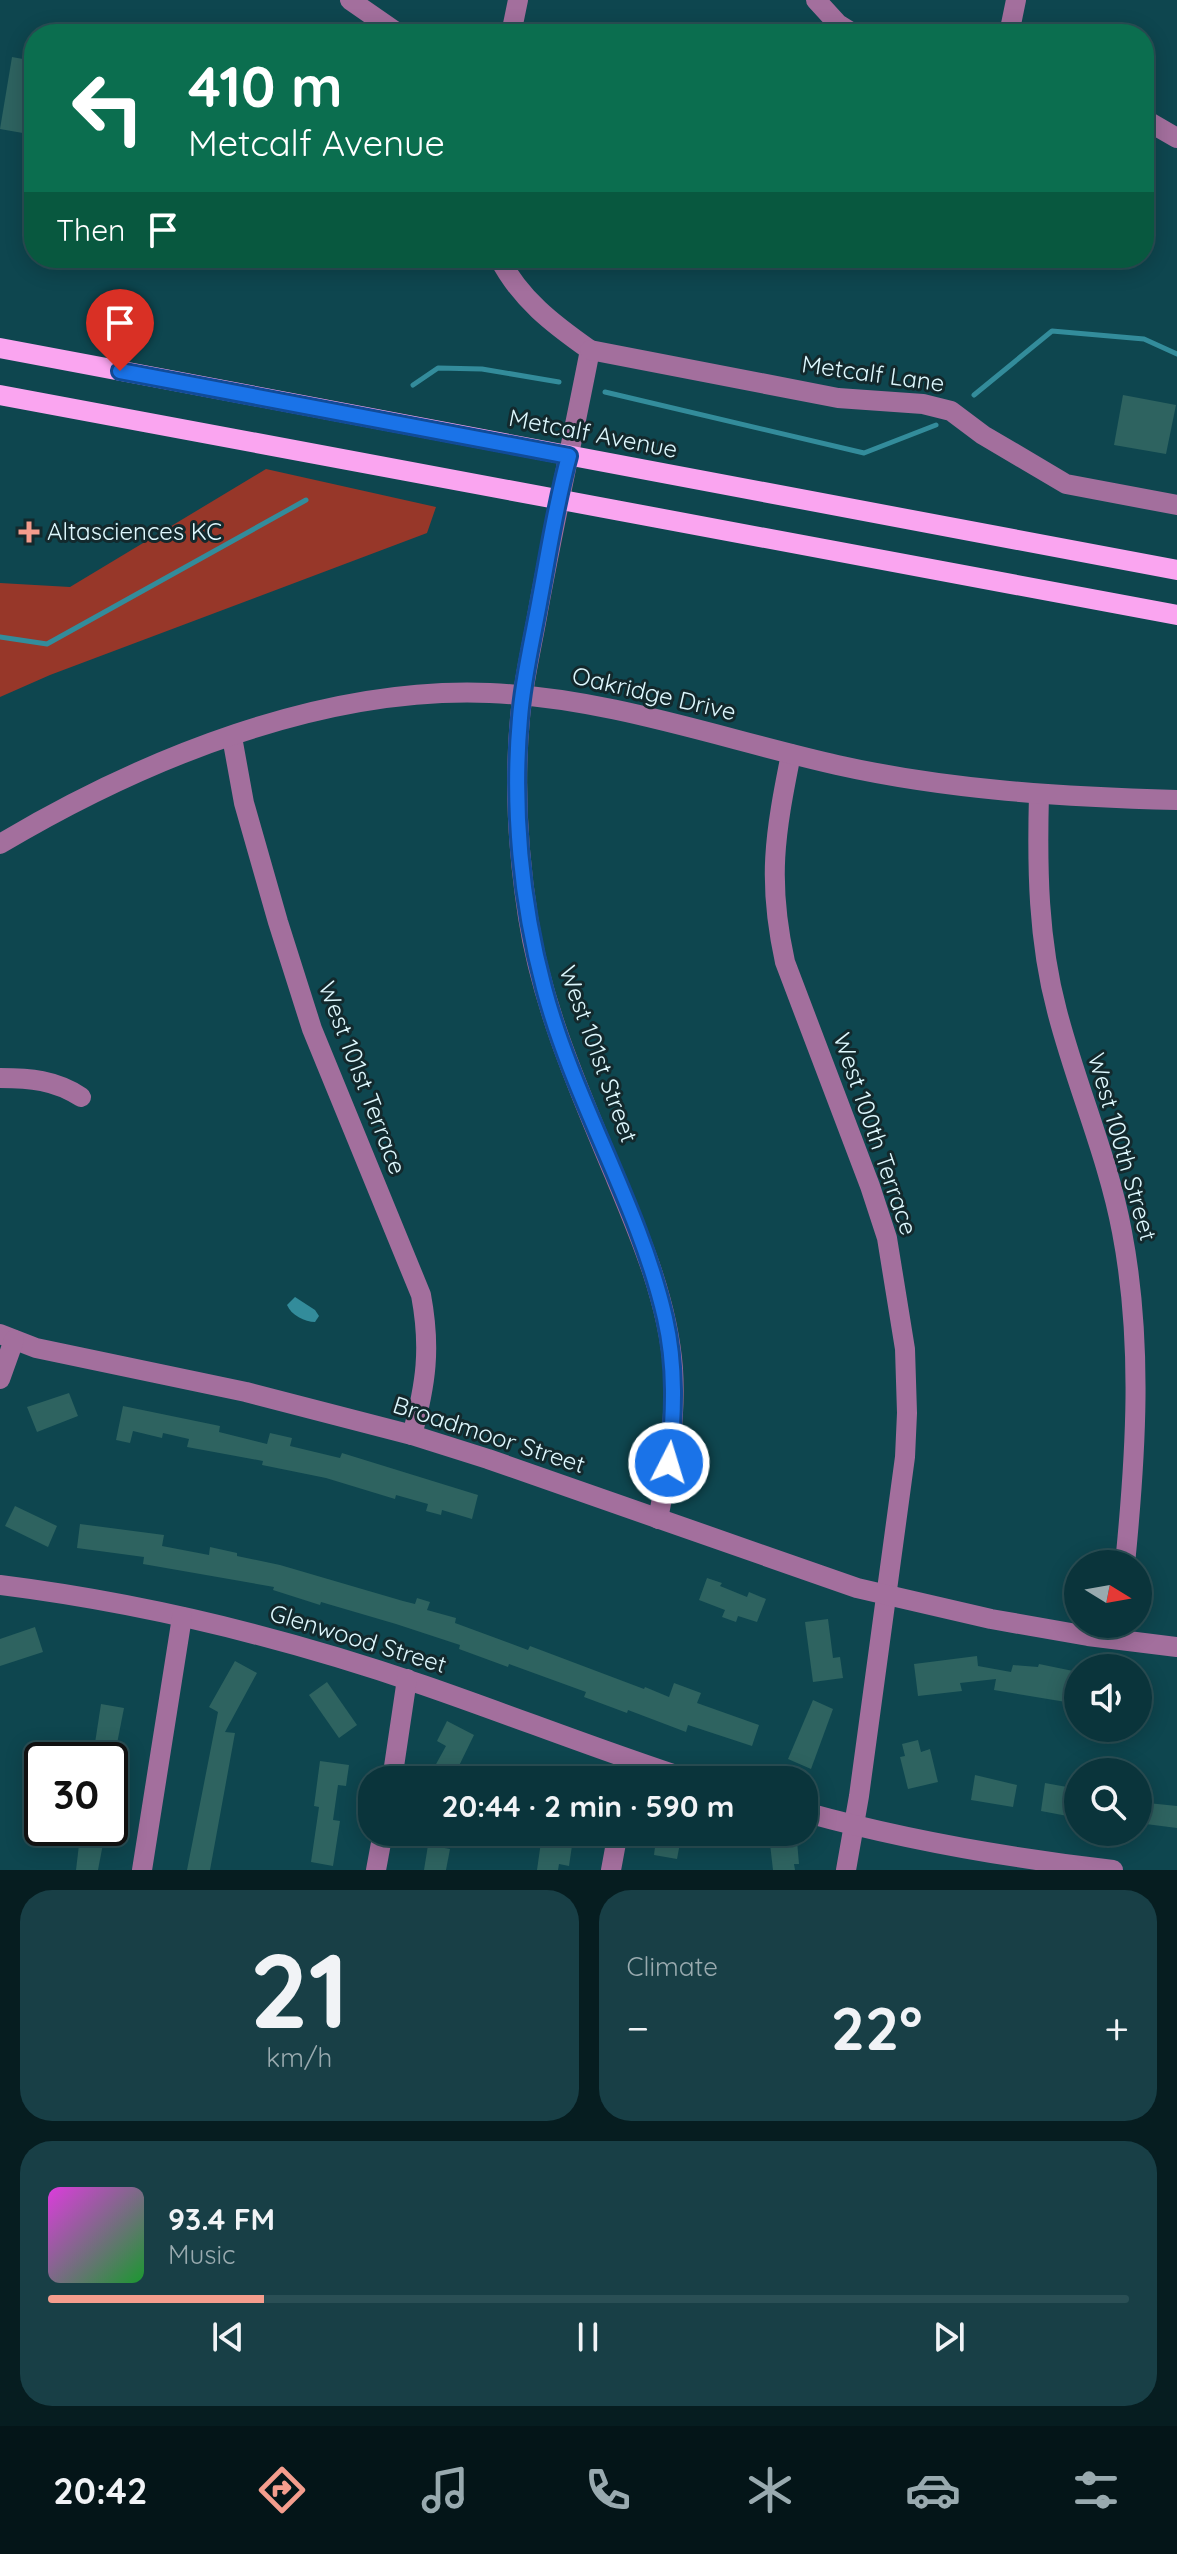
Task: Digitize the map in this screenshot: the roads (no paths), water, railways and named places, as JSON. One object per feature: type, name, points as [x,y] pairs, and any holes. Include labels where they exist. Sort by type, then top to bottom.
[{"type":"main road","name":"Metcalf Avenue","points":[[0,348],[1177,570]]},
{"type":"main road","points":[[0,395],[1177,615]]},
{"type":"street","points":[[350,0],[385,24]]},
{"type":"street","points":[[513,24],[518,0]]},
{"type":"street","points":[[1011,24],[1016,0]]},
{"type":"street","points":[[818,3],[838,24]]},
{"type":"street","points":[[1154,125],[1177,138]]},
{"type":"street","points":[[505,268],[519,291],[538,311],[590,350]]},
{"type":"street","name":"West 101st Street","points":[[590,350],[557,500],[523,695],[517,774],[520,849],[528,918],[544,989],[580,1093],[653,1272],[666,1321],[673,1368],[674,1415],[658,1519]]},
{"type":"street","name":"Metcalf Lane","points":[[590,350],[838,398],[923,404],[951,411],[983,435],[1066,484],[1177,505]]},
{"type":"street","name":"Oakridge Drive","points":[[0,844],[71,803],[130,776],[232,737],[333,708],[441,694],[523,695],[588,703],[791,754],[891,776],[967,788],[1177,800]]},
{"type":"street","name":"West 101st Terrace","points":[[232,737],[244,803],[312,1029],[421,1295],[427,1327],[428,1359],[423,1396],[412,1435]]},
{"type":"street","name":"West 100th Terrace","points":[[791,754],[774,850],[773,888],[777,927],[785,962],[887,1238],[905,1349],[905,1457],[846,1870]]},
{"type":"street","name":"West 100th Street","points":[[1039,794],[1039,907],[1047,968],[1065,1038],[1114,1194],[1132,1289],[1136,1400],[1126,1550]]},
{"type":"street","points":[[0,1078],[45,1080],[65,1086],[81,1097]]},
{"type":"street","points":[[0,1379],[7,1337]]},
{"type":"street","name":"Broadmoor Street","points":[[7,1337],[36,1348],[246,1392],[412,1435],[816,1576],[991,1619],[1064,1626]]},
{"type":"street","name":"Glenwood Street","points":[[0,1585],[182,1617],[331,1655],[407,1679],[618,1766]]},
{"type":"street","points":[[142,1870],[182,1617]]},
{"type":"street","name":"Broadmoor Street","points":[[1142,1638],[1177,1647]]},
{"type":"street","points":[[394,1766],[407,1679]]},
{"type":"street","points":[[818,1816],[990,1852],[1080,1868],[1113,1870]]},
{"type":"street","points":[[376,1870],[380,1846]]},
{"type":"street","points":[[611,1870],[615,1846]]},
{"type":"water","points":[[295,1297],[315,1310],[319,1316],[315,1322],[299,1317],[289,1309],[287,1305]]},
{"type":"waterway","points":[[974,395],[1052,331],[1144,339],[1177,354]]},
{"type":"waterway","points":[[413,385],[438,368],[482,369],[559,382]]},
{"type":"waterway","points":[[605,392],[864,453],[936,425]]},
{"type":"waterway","points":[[0,637],[47,644],[306,500]]},
{"type":"place","name":"Altasciences KC","points":[[29,532]]}]
